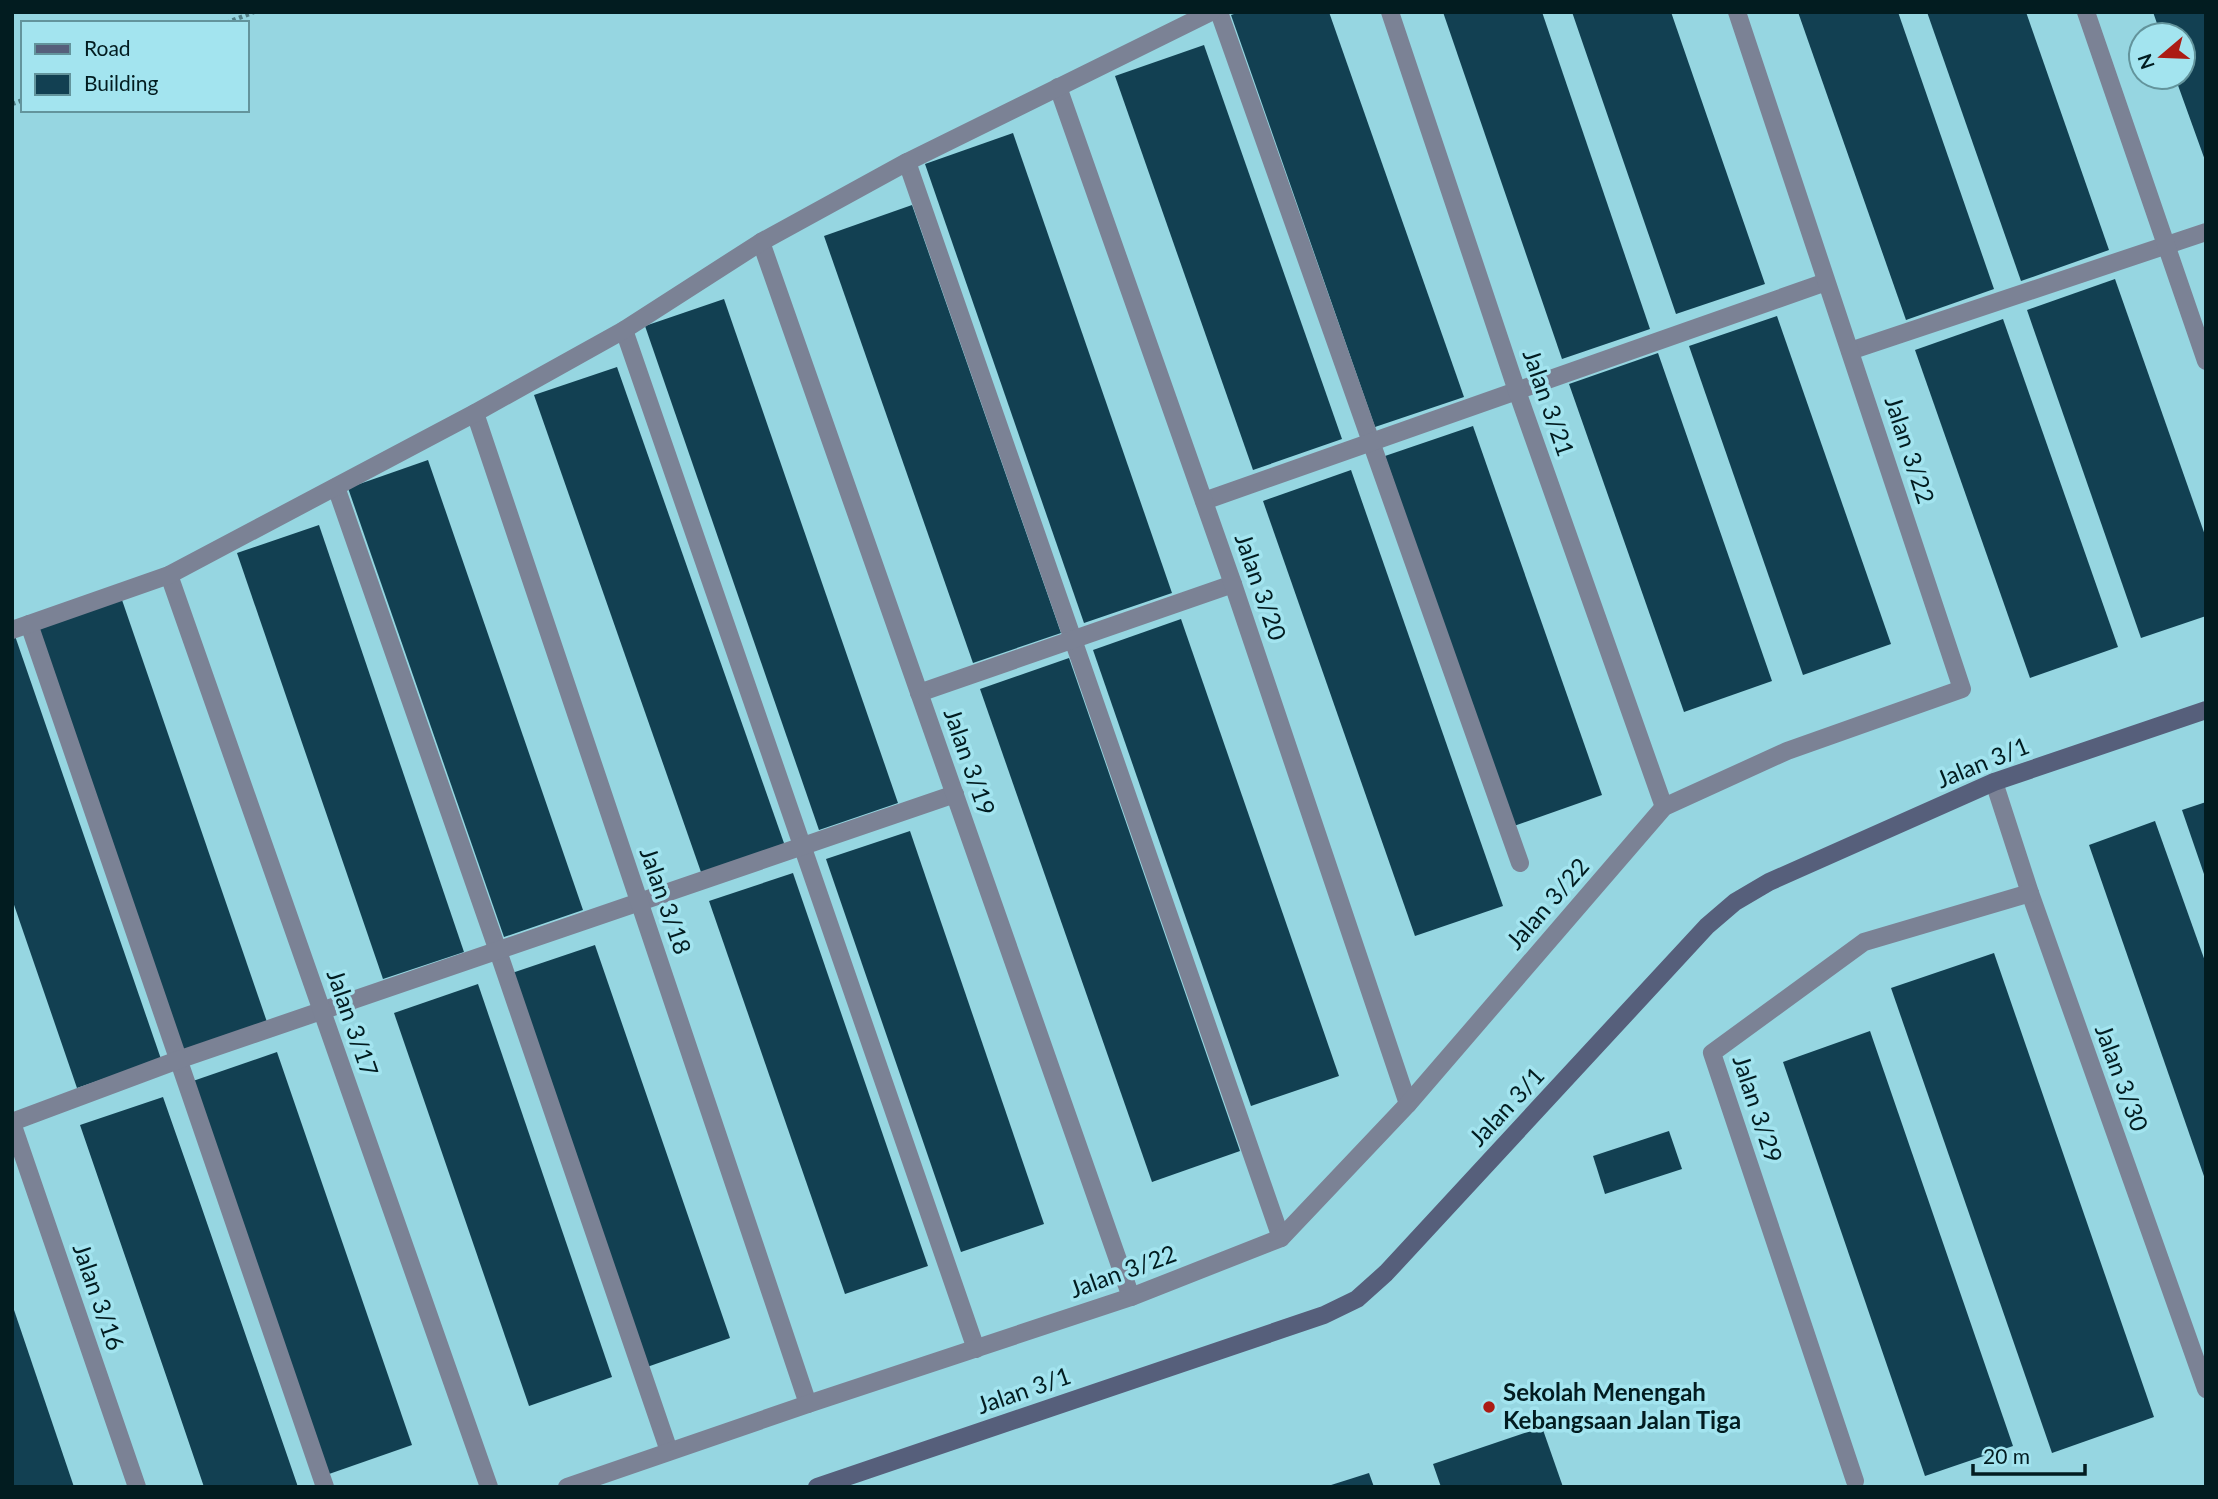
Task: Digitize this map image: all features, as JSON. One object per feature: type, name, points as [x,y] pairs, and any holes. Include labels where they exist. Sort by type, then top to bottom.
[{"type":"street","points":[[325,1487],[178,1060],[21,627],[169,575],[475,413],[624,330],[761,242],[908,162],[1211,12]]},
{"type":"street","points":[[1219,12],[1520,863]]},
{"type":"street","name":"Jalan 3/21","points":[[1390,12],[1517,391],[1664,807]]},
{"type":"street","name":"Jalan 3/22","points":[[567,1487],[1131,1297],[1281,1238],[1408,1104],[1664,807],[1787,751],[1962,690],[1737,12]]},
{"type":"street","points":[[2086,12],[2206,361]]},
{"type":"street","name":"Jalan 3/20","points":[[1058,87],[1233,584],[1408,1104]]},
{"type":"street","points":[[908,162],[1281,1238]]},
{"type":"street","points":[[1850,351],[2206,232]]},
{"type":"street","name":"Jalan 3/19","points":[[761,242],[1131,1297]]},
{"type":"street","points":[[1204,501],[1826,282]]},
{"type":"street","points":[[624,330],[976,1349]]},
{"type":"street","name":"Jalan 3/18","points":[[475,413],[808,1404]]},
{"type":"street","points":[[336,487],[669,1451]]},
{"type":"street","name":"Jalan 3/17","points":[[169,575],[489,1487]]},
{"type":"street","points":[[919,693],[1233,584]]},
{"type":"street","name":"Jalan 3/1","points":[[817,1487],[1324,1315],[1357,1299],[1386,1273],[1707,926],[1735,902],[1769,882],[1994,782],[2206,710]]},
{"type":"street","name":"Jalan 3/30","points":[[1994,782],[2030,893],[2206,1389]]},
{"type":"street","points":[[12,1123],[178,1060],[955,794]]},
{"type":"street","name":"Jalan 3/29","points":[[1855,1481],[1712,1053],[1864,942],[2030,893]]},
{"type":"street","name":"Jalan 3/16","points":[[12,1123],[137,1487]]},
{"type":"path","points":[[231,21],[254,12]]},
{"type":"building","points":[[1240,12],[1329,12],[1464,397],[1375,427],[1231,15]]},
{"type":"building","points":[[1443,12],[1542,12],[1650,329],[1562,359]]},
{"type":"building","points":[[1572,12],[1671,12],[1765,284],[1676,314]]},
{"type":"building","points":[[1798,12],[1898,12],[1994,289],[1906,320]]},
{"type":"building","points":[[1927,12],[2026,12],[2109,250],[2021,281]]},
{"type":"building","points":[[2153,12],[2206,12],[2206,163],[2180,91],[2197,91],[2197,21],[2156,21]]},
{"type":"building","points":[[1204,45],[1342,439],[1253,470],[1115,76]]},
{"type":"building","points":[[1013,133],[1172,593],[1084,623],[925,164]]},
{"type":"building","points":[[912,205],[1061,633],[973,663],[824,236]]},
{"type":"building","points":[[2115,279],[2206,538],[2206,616],[2141,638],[2027,310]]},
{"type":"building","points":[[724,299],[898,803],[819,830],[645,326]]},
{"type":"building","points":[[1777,316],[1891,644],[1803,675],[1689,346]]},
{"type":"building","points":[[2003,319],[2118,647],[2030,678],[1915,350]]},
{"type":"building","points":[[1658,353],[1772,681],[1684,712],[1569,384]]},
{"type":"building","points":[[617,367],[785,846],[702,875],[534,395]]},
{"type":"building","points":[[1473,426],[1602,795],[1514,826],[1385,456]]},
{"type":"building","points":[[428,460],[583,910],[504,937],[348,488]]},
{"type":"building","points":[[1351,470],[1503,906],[1415,936],[1263,501]]},
{"type":"building","points":[[319,525],[464,952],[383,979],[237,553]]},
{"type":"building","points":[[121,597],[267,1022],[184,1051],[38,625]]},
{"type":"building","points":[[1181,619],[1339,1076],[1251,1106],[1093,650]]},
{"type":"building","points":[[14,633],[161,1059],[77,1088],[12,899]]},
{"type":"building","points":[[1069,658],[1240,1151],[1152,1182],[980,689]]},
{"type":"building","points":[[2206,802],[2206,877],[2205,877],[2182,810]]},
{"type":"building","points":[[2155,821],[2206,964],[2205,1179],[2089,845]]},
{"type":"building","points":[[910,831],[1044,1224],[961,1252],[826,859]]},
{"type":"building","points":[[793,873],[928,1266],[845,1294],[709,901]]},
{"type":"building","points":[[595,945],[730,1338],[647,1367],[512,973]]},
{"type":"building","points":[[1994,953],[2154,1417],[2052,1453],[1891,988]]},
{"type":"building","points":[[478,984],[612,1377],[529,1406],[394,1013]]},
{"type":"building","points":[[1870,1031],[2013,1446],[1925,1476],[1783,1062]]},
{"type":"building","points":[[277,1052],[412,1445],[329,1474],[193,1081]]},
{"type":"building","points":[[163,1097],[298,1487],[204,1487],[80,1125]]},
{"type":"building","points":[[1669,1131],[1682,1169],[1605,1194],[1593,1156]]},
{"type":"building","points":[[13,1307],[74,1487],[12,1487]]},
{"type":"building","points":[[1542,1427],[1563,1487],[1441,1487],[1433,1464]]},
{"type":"building","points":[[1369,1473],[1374,1487],[1328,1487],[1328,1486]]},
{"type":"place","name":"Sekolah Menengah Kebangsaan Jalan Tiga","points":[[1489,1407]]}]
